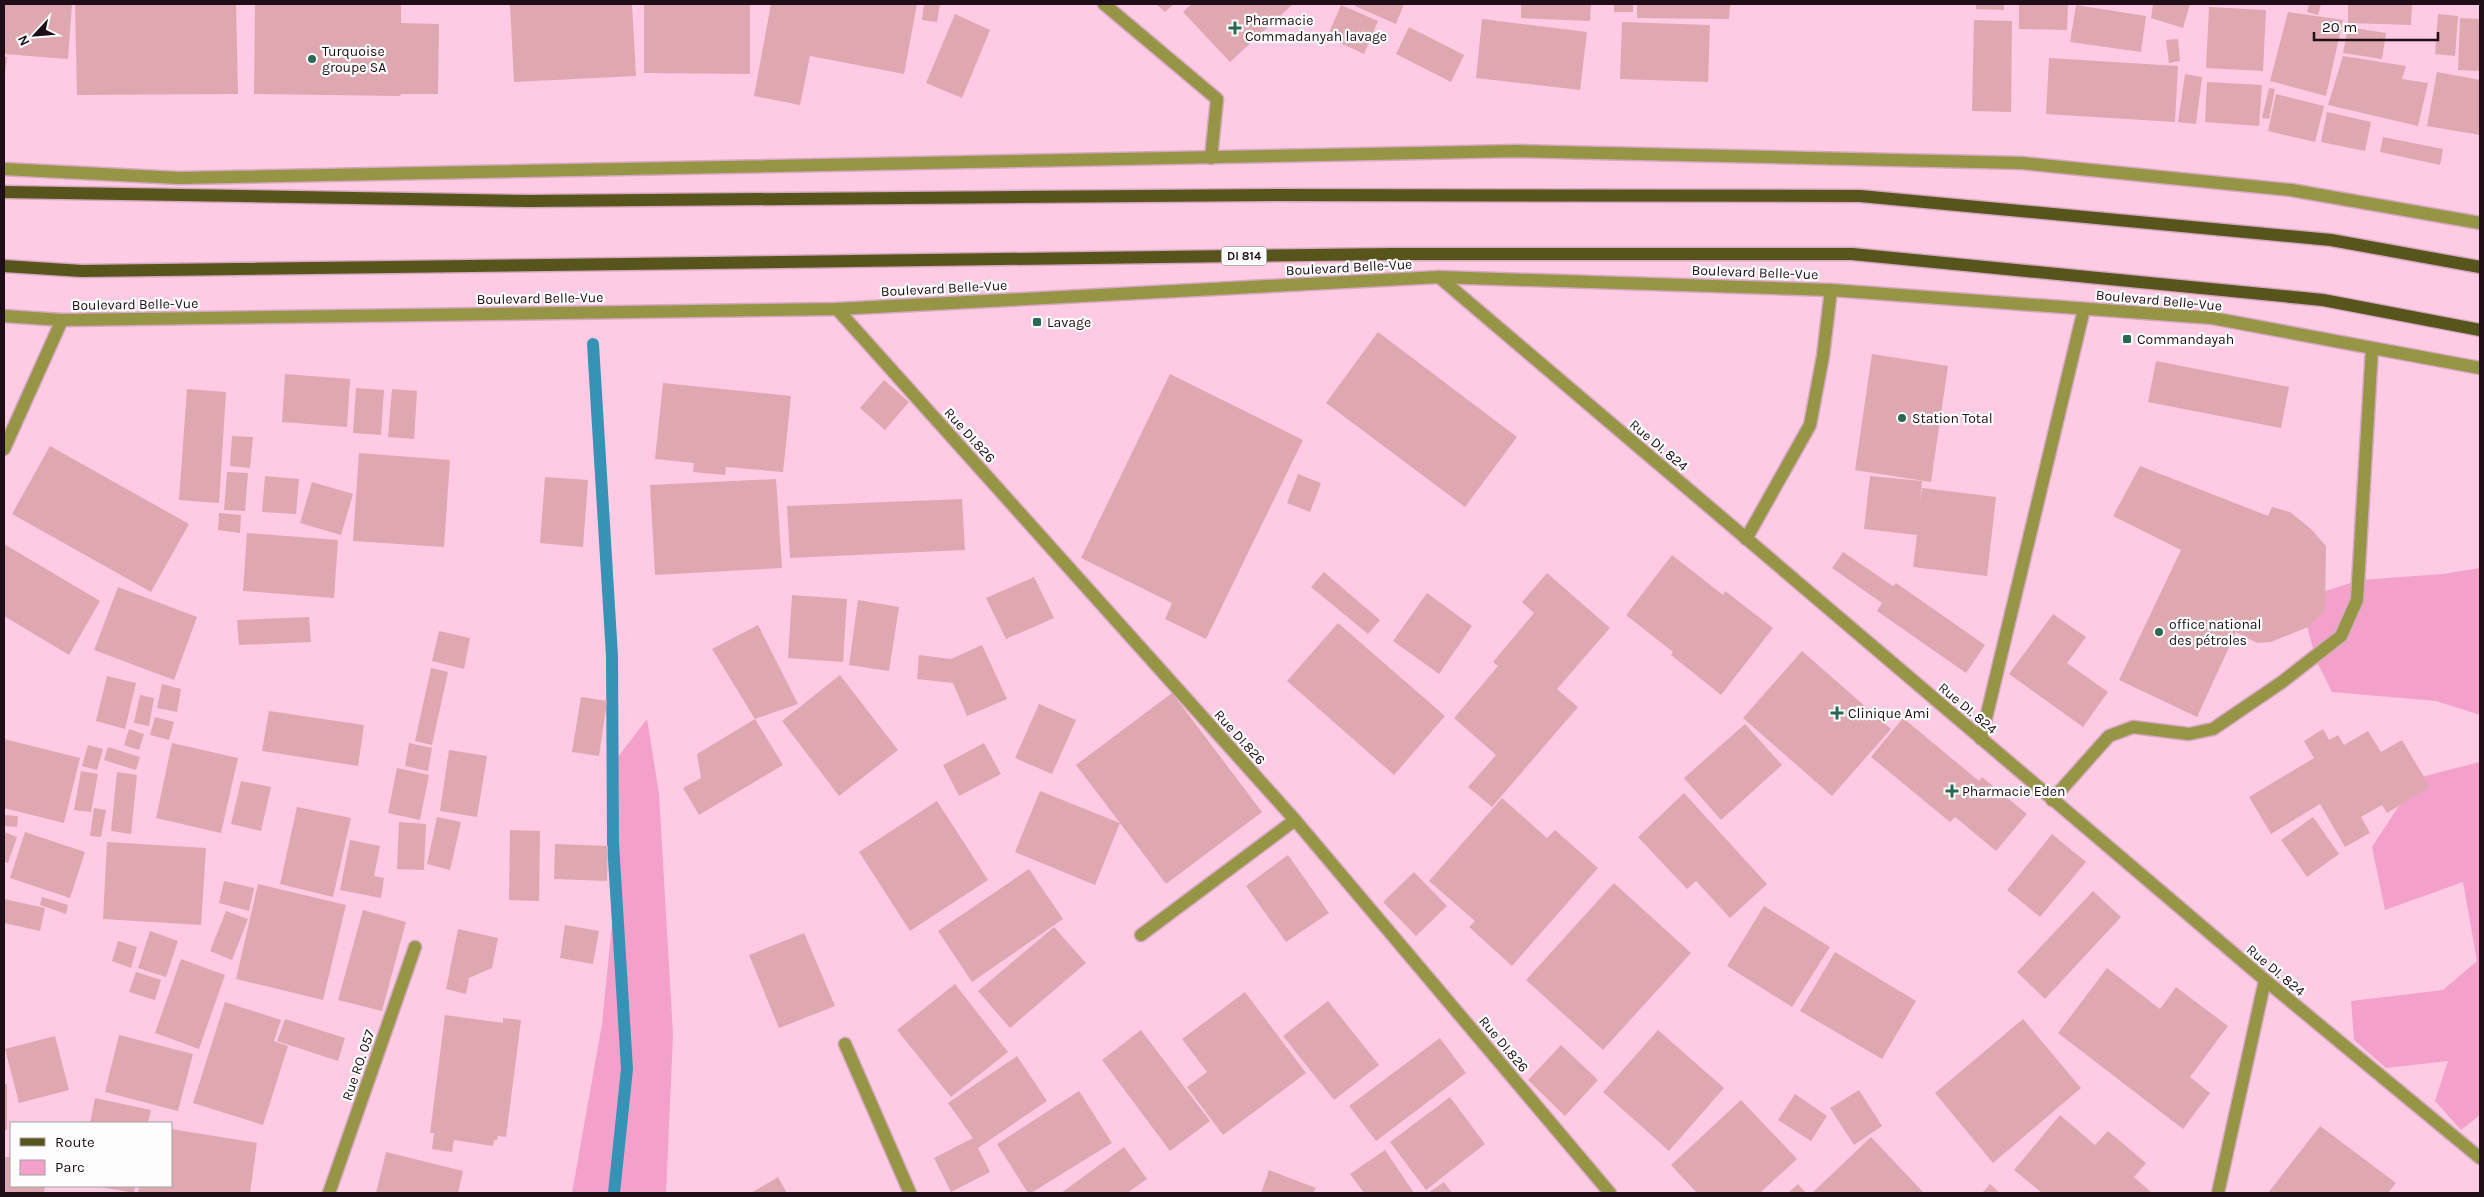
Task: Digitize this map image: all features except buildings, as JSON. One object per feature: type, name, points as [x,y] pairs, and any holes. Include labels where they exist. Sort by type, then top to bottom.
[{"type":"main road","points":[[4,192],[529,201],[1265,195],[1860,196],[2331,240],[2480,267]]},
{"type":"main road","name":"Boulevard Belle-Vue","points":[[4,266],[82,271],[1394,254],[1852,254],[2323,300],[2480,330]]},
{"type":"street","points":[[1104,4],[1217,99],[1211,158]]},
{"type":"street","points":[[4,169],[180,178],[1517,152],[2021,162],[2291,190],[2480,224]]},
{"type":"street","name":"Boulevard Belle-Vue","points":[[4,316],[62,320],[837,309],[1439,277],[1831,290],[2212,318],[2480,368]]},
{"type":"street","name":"Rue DI. 824","points":[[1439,277],[2052,800],[2480,1158]]},
{"type":"street","points":[[1746,539],[1810,425],[1823,356],[1831,290]]},
{"type":"street","name":"Rue DI.826","points":[[837,309],[1295,820],[1610,1193]]},
{"type":"street","points":[[1981,739],[2084,309]]},
{"type":"street","points":[[4,449],[62,320]]},
{"type":"street","points":[[2052,800],[2109,736],[2133,727],[2189,734],[2213,729],[2282,682],[2341,636],[2357,600],[2372,348]]},
{"type":"street","points":[[1141,935],[1295,820]]},
{"type":"street","name":"Rue RO. 057","points":[[328,1193],[415,947]]},
{"type":"street","points":[[2218,1193],[2265,980]]},
{"type":"street","points":[[845,1044],[910,1193]]},
{"type":"green space","points":[[2480,568],[2480,715],[2436,701],[2332,692],[2316,660],[2300,599],[2360,580],[2443,574]]},
{"type":"green space","points":[[647,719],[659,794],[673,1035],[666,1193],[572,1193],[602,1024],[613,914],[608,770]]},
{"type":"green space","points":[[2480,762],[2480,1115],[2461,1130],[2435,1101],[2448,1061],[2386,1068],[2354,1040],[2351,1001],[2443,990],[2477,961],[2463,882],[2385,910],[2372,847],[2417,778]]},
{"type":"waterway","points":[[593,344],[612,656],[613,843],[627,1069],[614,1193]]},
{"type":"place","name":"Pharmacie Commadanyah lavage","points":[[1235,28]]},
{"type":"place","name":"Turquoise groupe SA","points":[[312,59]]},
{"type":"place","name":"Lavage","points":[[1037,322]]},
{"type":"place","name":"Commandayah","points":[[2127,339]]},
{"type":"place","name":"Station Total","points":[[1902,418]]},
{"type":"place","name":"office national des pétroles","points":[[2159,632]]},
{"type":"place","name":"Clinique Ami","points":[[1837,713]]},
{"type":"place","name":"Pharmacie Eden","points":[[1952,791]]}]
